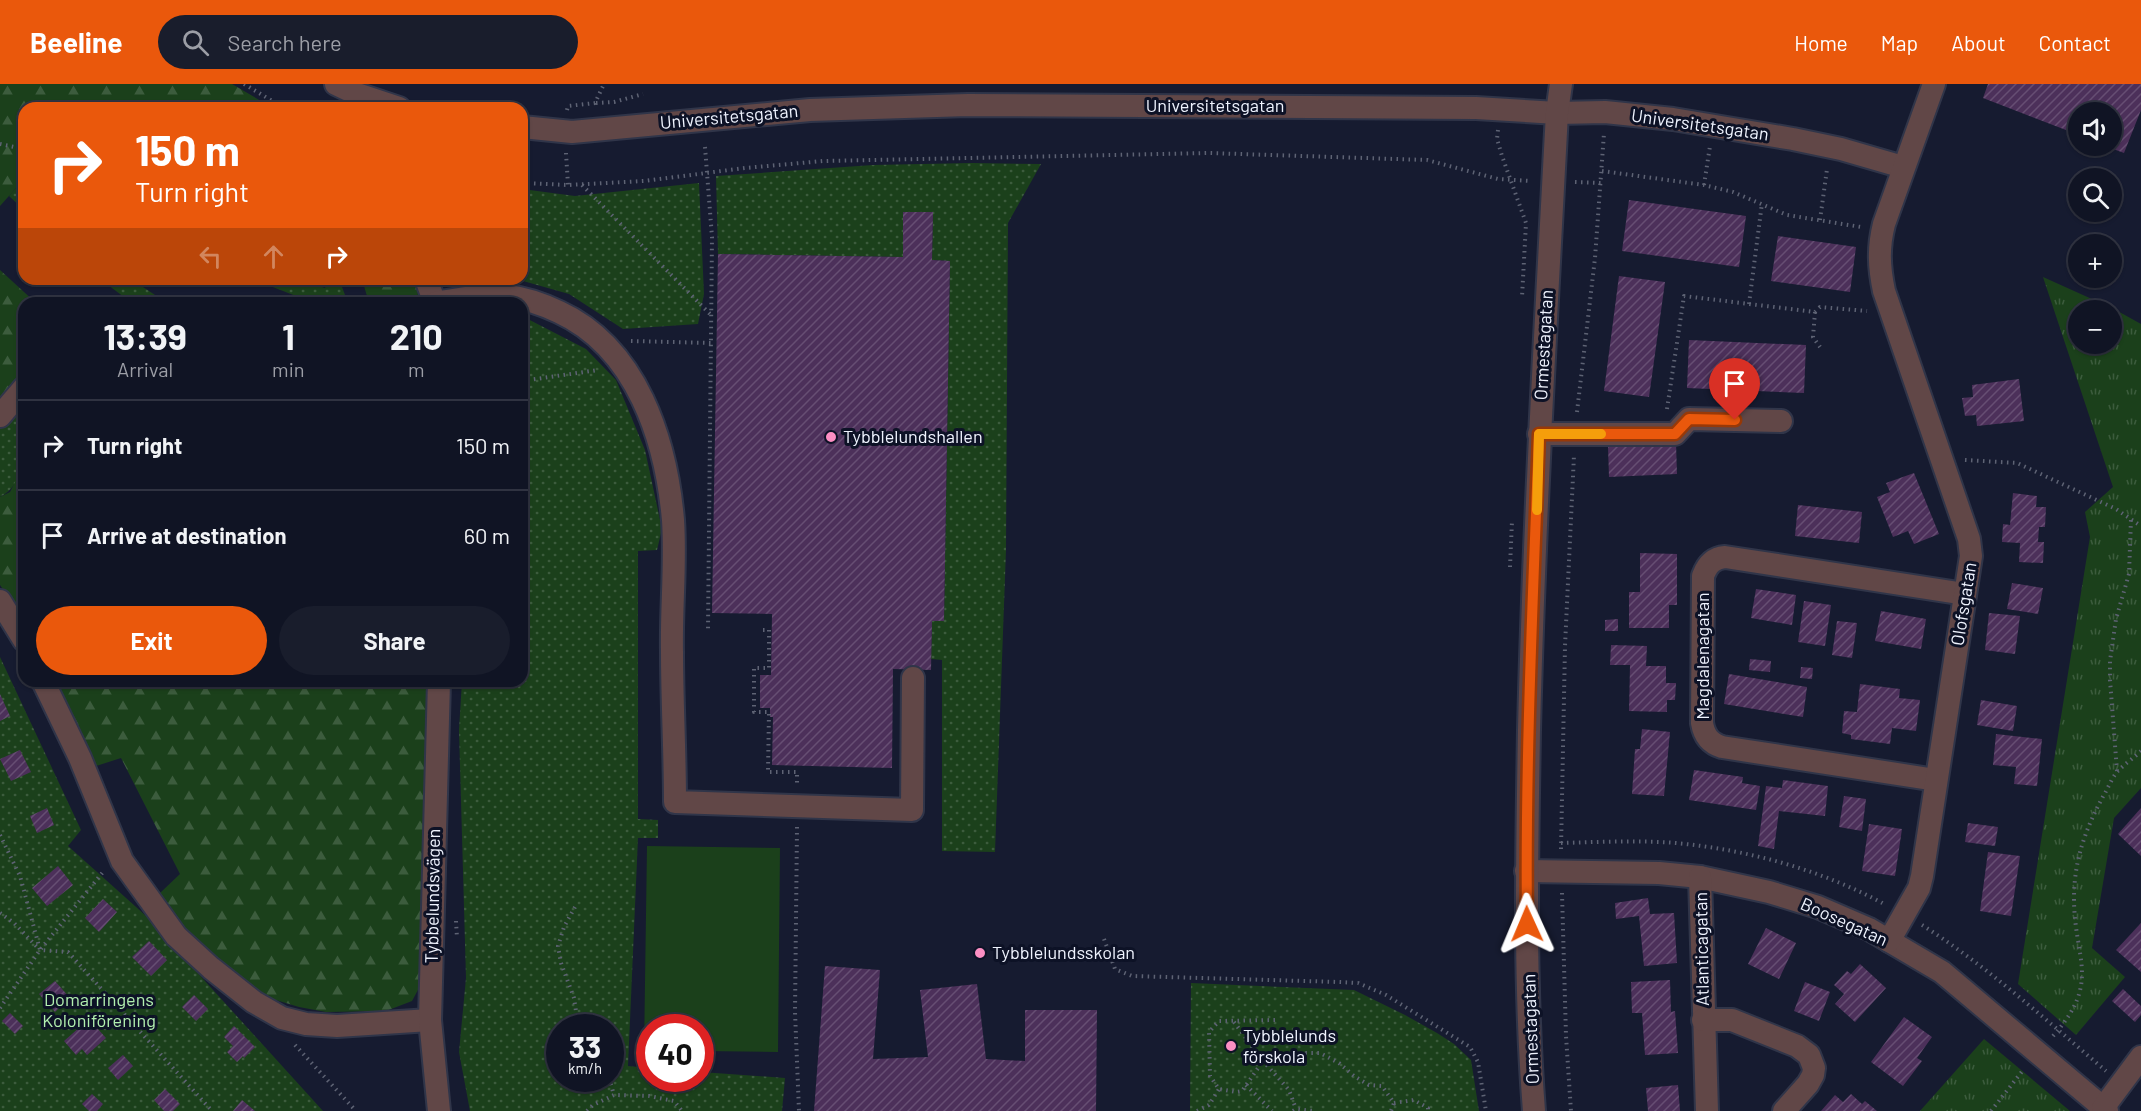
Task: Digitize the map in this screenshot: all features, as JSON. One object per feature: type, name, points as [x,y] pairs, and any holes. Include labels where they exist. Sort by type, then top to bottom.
[{"type":"street","points":[[336,84],[381,102]]},
{"type":"street","name":"Ormestagatan","points":[[1534,1111],[1526,871],[1531,662],[1539,434],[1557,113],[1561,84]]},
{"type":"street","name":"Olofsgatan","points":[[1889,941],[1919,888],[1971,548],[1891,313],[1879,269],[1879,246],[1883,230],[1929,85]]},
{"type":"street","name":"Universitetsgatan","points":[[528,128],[572,132],[810,110],[968,105],[1476,108],[1557,113],[1605,112],[1714,124],[1830,147],[1903,167]]},
{"type":"street","points":[[476,297],[489,295],[514,297]]},
{"type":"street","points":[[528,300],[570,317],[601,339],[625,367],[645,405],[659,443],[670,490],[674,542],[671,651],[675,802],[912,810],[913,678]]},
{"type":"street","points":[[0,416],[18,395]]},
{"type":"street","points":[[1539,434],[1675,434],[1689,419],[1781,421]]},
{"type":"street","name":"Magdalenagatan","points":[[1936,780],[1722,747],[1709,740],[1702,723],[1703,576],[1706,568],[1713,561],[1725,557],[1965,594]]},
{"type":"street","points":[[0,601],[18,630]]},
{"type":"street","points":[[46,687],[80,758],[122,861],[176,936],[211,968],[246,995],[282,1018],[306,1024],[337,1026],[430,1020]]},
{"type":"street","name":"Tybbelundsvägen","points":[[439,687],[430,1020],[439,1111]]},
{"type":"street","name":"Boosegatan","points":[[1526,871],[1659,873],[1700,878],[1769,892],[1818,907],[1869,929],[1942,972],[2105,1109]]},
{"type":"street","name":"Atlanticagatan","points":[[1700,878],[1707,1111]]},
{"type":"street","name":"Atlanticagatan","points":[[1703,1020],[1732,1020],[1797,1046],[1809,1055],[1814,1068],[1813,1076],[1784,1111]]},
{"type":"street","points":[[2105,1109],[2141,1058]]},
{"type":"path","points":[[244,84],[274,102]]},
{"type":"path","points":[[595,103],[614,102],[643,94]]},
{"type":"path","points":[[1571,1111],[1561,872],[1565,646],[1576,434],[1582,358],[1595,258],[1605,112]]},
{"type":"path","points":[[1704,185],[1714,124]]},
{"type":"path","points":[[0,144],[18,148]]},
{"type":"path","points":[[705,147],[709,172],[712,237],[708,629]]},
{"type":"path","points":[[1820,220],[1830,147]]},
{"type":"path","points":[[528,183],[582,184],[644,181],[745,168],[856,160],[1209,153],[1427,160],[1498,179],[1601,183]]},
{"type":"path","points":[[1602,171],[1704,185],[1734,192],[1787,215],[1883,230]]},
{"type":"path","points":[[582,184],[710,315]]},
{"type":"path","points":[[1749,304],[1762,203]]},
{"type":"path","points":[[1663,434],[1684,296],[1815,312]]},
{"type":"path","points":[[1820,347],[1813,337],[1815,312],[1820,307],[1891,313]]},
{"type":"path","points":[[528,380],[603,369],[611,351],[620,341],[711,343]]},
{"type":"path","points":[[1943,464],[1958,460],[2018,463],[2116,509],[2141,526]]},
{"type":"path","points":[[2117,771],[2110,690],[2110,661],[2116,619],[2129,574],[2131,519]]},
{"type":"path","points":[[763,630],[769,630],[769,668],[754,668],[754,712],[769,712],[768,772],[797,772],[795,1012],[799,1111]]},
{"type":"path","points":[[1991,1111],[2058,1030],[2074,1007],[2079,995],[2083,973],[2074,916],[2074,896],[2076,869],[2082,845],[2092,817],[2117,771],[2141,751]]},
{"type":"path","points":[[0,835],[20,876],[40,950]]},
{"type":"path","points":[[0,1008],[40,950],[118,852]]},
{"type":"path","points":[[575,908],[564,927],[558,946],[561,963],[574,998],[576,1014]]},
{"type":"path","points":[[0,913],[14,923],[40,950],[68,952],[212,1111]]},
{"type":"path","points":[[1104,939],[1115,969],[1132,976],[1358,983],[1377,990],[1470,1047],[1478,1062],[1485,1111]]},
{"type":"path","points":[[282,1018],[289,1039],[356,1111]]},
{"type":"path","points":[[1275,1020],[1219,1021],[1209,1032],[1210,1076],[1219,1089],[1242,1091],[1263,1061],[1296,1053],[1320,1053],[1339,1063],[1369,1085],[1382,1086],[1394,1103]]},
{"type":"path","points":[[1234,1022],[1263,1061],[1289,1089],[1295,1110],[1313,1111]]},
{"type":"path","points":[[1246,1085],[1272,1111]]},
{"type":"path","points":[[1197,1111],[1209,1105],[1219,1089]]},
{"type":"path","points":[[587,1111],[593,1105],[614,1095],[649,1096],[674,1101],[682,1111]]},
{"type":"path","points":[[1394,1103],[1414,1100],[1428,1108],[1428,1111]]},
{"type":"path","points":[[1391,1111],[1394,1103]]},
{"type":"green space","points":[[0,84],[232,84],[263,102],[18,102],[18,186],[0,206]]},
{"type":"green space","points":[[1041,164],[1008,223],[1006,550],[995,852],[942,851],[942,660],[931,659],[932,621],[944,620],[950,261],[932,260],[933,213],[903,212],[903,257],[718,254],[716,176],[873,165]]},
{"type":"green space","points":[[699,183],[704,294],[698,324],[623,329],[569,294],[528,282],[528,190],[575,196]]},
{"type":"green space","points":[[18,186],[18,204],[9,196]]},
{"type":"green space","points":[[0,270],[29,297],[18,297],[18,380],[0,401]]},
{"type":"green space","points":[[2043,277],[2094,300],[2068,300],[2068,352]]},
{"type":"green space","points":[[108,285],[140,285],[158,297],[124,297]]},
{"type":"green space","points":[[268,285],[316,285],[325,288],[326,285],[341,285],[346,297],[298,297]]},
{"type":"green space","points":[[364,285],[416,285],[418,297],[367,297]]},
{"type":"green space","points":[[2122,313],[2141,324],[2141,788],[2114,818],[2092,948],[2125,977],[2076,1035],[2018,984],[2090,537],[2085,512],[2113,487],[2069,354],[2122,354]]},
{"type":"green space","points":[[528,319],[586,349],[616,380],[645,450],[662,529],[657,550],[638,551],[638,819],[658,820],[658,838],[638,838],[628,1066],[636,1067],[636,1092],[714,1092],[714,1073],[785,1078],[782,1111],[470,1111],[459,1052],[466,978],[459,730],[462,687],[528,687]]},
{"type":"green space","points":[[18,406],[18,479],[11,489],[0,497],[0,426]]},
{"type":"green space","points":[[18,477],[18,611],[0,585],[0,497],[10,492]]},
{"type":"green space","name":"Domarringens Koloniförening","points":[[0,657],[81,830],[68,846],[145,915],[323,1111],[0,1111]]},
{"type":"green space","points":[[57,687],[428,687],[419,988],[412,1001],[386,1011],[326,1012],[266,997],[237,980],[171,920],[160,893],[180,874],[121,758],[93,767]]},
{"type":"green space","points":[[647,846],[780,848],[778,1052],[714,1051],[714,1014],[645,1014]]},
{"type":"green space","points":[[1191,983],[1354,990],[1437,1033],[1454,1044],[1471,1060],[1479,1111],[1190,1111]]},
{"type":"green space","points":[[1984,1039],[2070,1111],[1920,1111]]},
{"type":"building","points":[[1988,84],[2141,84],[2141,110],[2124,153],[2122,152],[2122,102],[2068,102],[2068,131],[1983,98]]},
{"type":"building","points":[[1629,200],[1746,216],[1739,267],[1622,251]]},
{"type":"building","name":"Tybblelundshallen","points":[[903,212],[933,212],[932,260],[950,261],[944,621],[932,621],[931,670],[893,669],[892,768],[772,765],[773,717],[770,717],[770,708],[760,708],[760,675],[771,675],[772,614],[712,613],[718,254],[903,257]]},
{"type":"building","points":[[1778,236],[1856,247],[1850,292],[1771,281]]},
{"type":"building","points":[[1619,276],[1665,282],[1649,397],[1604,391]]},
{"type":"building","points":[[1689,340],[1806,345],[1804,393],[1687,388]]},
{"type":"building","points":[[2019,379],[2024,421],[1977,426],[1976,415],[1965,416],[1962,398],[1973,397],[1972,385]]},
{"type":"building","points":[[1676,443],[1677,474],[1609,477],[1608,447]]},
{"type":"building","points":[[1914,473],[1939,534],[1914,544],[1908,531],[1893,537],[1877,497],[1890,492],[1886,483]]},
{"type":"building","points":[[2013,493],[2037,496],[2036,507],[2046,507],[2045,527],[2039,527],[2038,542],[2044,542],[2043,563],[2019,562],[2020,543],[2002,542],[2003,524],[2010,525]]},
{"type":"building","points":[[1798,505],[1862,512],[1859,543],[1795,536]]},
{"type":"building","points":[[1640,553],[1677,554],[1677,605],[1669,605],[1669,628],[1629,628],[1629,592],[1640,592]]},
{"type":"building","points":[[2012,583],[2043,588],[2038,614],[2007,609]]},
{"type":"building","points":[[1756,589],[1796,595],[1792,625],[1751,618]]},
{"type":"building","points":[[1804,601],[1831,605],[1825,646],[1798,642]]},
{"type":"building","points":[[1881,611],[1926,619],[1921,649],[1875,641]]},
{"type":"building","points":[[1989,613],[2020,616],[2015,654],[1985,650]]},
{"type":"building","points":[[1618,619],[1618,631],[1605,631],[1605,620]]},
{"type":"building","points":[[1837,621],[1857,623],[1852,658],[1832,655]]},
{"type":"building","points":[[1611,645],[1647,646],[1646,666],[1666,666],[1666,683],[1676,683],[1675,700],[1667,700],[1667,712],[1629,711],[1630,665],[1610,665]]},
{"type":"building","points":[[1750,659],[1771,661],[1770,672],[1749,670]]},
{"type":"building","points":[[1801,667],[1813,668],[1812,679],[1800,678]]},
{"type":"building","points":[[1729,674],[1807,687],[1803,717],[1724,704]]},
{"type":"building","points":[[1860,684],[1900,689],[1899,698],[1920,700],[1916,731],[1892,728],[1890,744],[1851,739],[1851,735],[1842,733],[1844,711],[1857,712]]},
{"type":"building","points":[[0,694],[10,716],[0,721]]},
{"type":"building","points":[[1981,700],[2017,706],[2013,731],[1977,725]]},
{"type":"building","points":[[1642,729],[1670,732],[1664,796],[1632,794],[1635,749],[1640,749]]},
{"type":"building","points":[[1996,734],[2042,739],[2037,786],[2014,784],[2016,767],[1993,765]]},
{"type":"building","points":[[20,750],[31,772],[11,781],[0,759]]},
{"type":"building","points":[[1694,770],[1743,777],[1742,783],[1760,786],[1756,810],[1689,800]]},
{"type":"building","points":[[1783,780],[1828,786],[1825,816],[1779,811],[1774,849],[1758,846],[1766,786],[1782,788]]},
{"type":"building","points":[[1844,796],[1866,799],[1862,831],[1839,827]]},
{"type":"building","points":[[47,808],[54,825],[37,833],[30,816]]},
{"type":"building","points":[[2141,808],[2141,856],[2118,834]]},
{"type":"building","points":[[1968,823],[1998,827],[1995,846],[1965,842]]},
{"type":"building","points":[[1869,824],[1902,829],[1895,876],[1862,871]]},
{"type":"building","points":[[1988,852],[2020,856],[2011,916],[1980,911]]},
{"type":"building","points":[[58,866],[73,885],[47,906],[32,888]]},
{"type":"building","points":[[1648,898],[1650,914],[1674,913],[1677,963],[1644,966],[1639,916],[1616,919],[1615,903]]},
{"type":"building","points":[[103,899],[117,912],[99,932],[85,918]]},
{"type":"building","points":[[2141,923],[2141,972],[2116,950]]},
{"type":"building","points":[[1766,928],[1796,943],[1779,979],[1748,964]]},
{"type":"building","points":[[149,941],[167,960],[151,976],[132,957]]},
{"type":"building","points":[[1860,964],[1886,988],[1855,1022],[1835,1004],[1844,994],[1834,985],[1847,971],[1851,974]]},
{"type":"building","points":[[825,966],[880,970],[873,1059],[928,1057],[920,990],[977,984],[986,1059],[1025,1061],[1025,1010],[1097,1010],[1096,1111],[814,1111]]},
{"type":"building","points":[[1670,980],[1671,1012],[1675,1011],[1678,1053],[1645,1055],[1642,1013],[1632,1013],[1631,982]]},
{"type":"building","points":[[55,981],[70,998],[55,1012],[39,994]]},
{"type":"building","points":[[1805,982],[1830,992],[1819,1021],[1794,1011]]},
{"type":"building","points":[[2123,989],[2141,1006],[2141,1015],[2135,1022],[2112,1001]]},
{"type":"building","points":[[194,995],[208,1009],[196,1021],[182,1007]]},
{"type":"building","points":[[10,1013],[23,1026],[15,1034],[2,1021]]},
{"type":"building","points":[[1904,1017],[1932,1037],[1917,1058],[1922,1061],[1903,1086],[1871,1062]]},
{"type":"building","points":[[89,1019],[106,1038],[87,1055],[82,1049],[76,1055],[64,1041]]},
{"type":"building","points":[[234,1026],[255,1047],[237,1062],[227,1052],[233,1046],[224,1037]]},
{"type":"building","points":[[123,1055],[133,1066],[118,1080],[108,1068]]},
{"type":"building","points":[[1678,1085],[1680,1111],[1648,1111],[1646,1088]]},
{"type":"building","points":[[165,1089],[180,1104],[173,1111],[164,1111],[154,1100]]},
{"type":"building","points":[[92,1094],[103,1104],[97,1111],[89,1111],[82,1104]]},
{"type":"building","points":[[1851,1094],[1862,1104],[1865,1101],[1877,1111],[1821,1111],[1835,1095],[1843,1102]]},
{"type":"building","points":[[242,1100],[255,1111],[233,1111]]},
{"type":"slow traffic","points":[[1537,510],[1539,434],[1601,434]]},
{"type":"place","name":"Tybblelundshallen","points":[[831,437]]},
{"type":"place","name":"Tybblelundsskolan","points":[[980,953]]},
{"type":"place","name":"Tybblelunds förskola","points":[[1231,1046]]},
{"type":"route","points":[[1527,924],[1526,871],[1531,662],[1539,434],[1675,434],[1689,419],[1735,420]]}]
